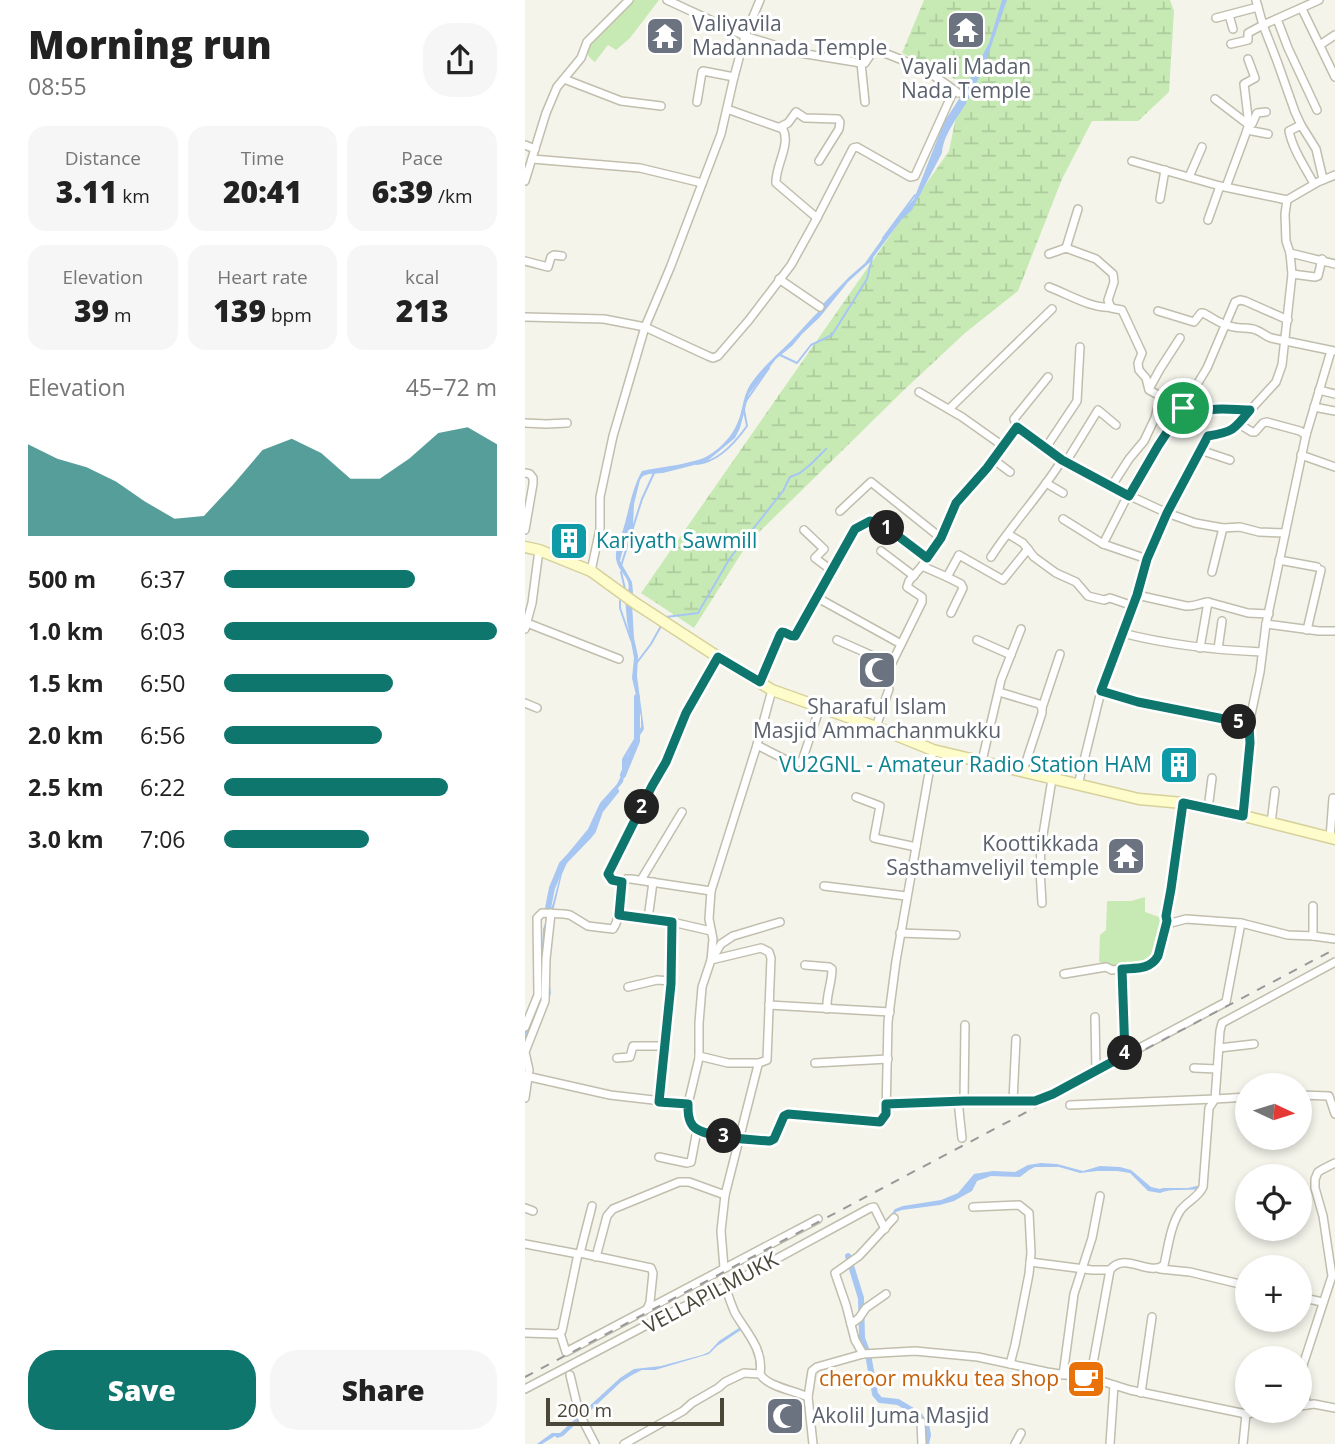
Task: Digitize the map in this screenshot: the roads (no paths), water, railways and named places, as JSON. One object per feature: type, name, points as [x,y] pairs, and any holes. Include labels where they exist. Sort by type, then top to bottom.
[{"type":"main road","points":[[525,547],[591,571],[635,603],[772,690],[933,750],[1139,799],[1183,803],[1333,839]]},
{"type":"street","points":[[525,181],[557,87],[581,58],[587,42],[629,0]]},
{"type":"street","points":[[525,327],[526,317],[604,319],[645,327],[713,358],[718,356],[791,265],[853,148],[857,147],[911,177],[915,176],[956,92],[931,73],[879,51],[873,51],[865,63],[800,52],[745,36],[667,0]]},
{"type":"street","points":[[591,571],[600,529],[600,497],[613,436],[645,327],[721,134],[745,36],[760,0]]},
{"type":"street","points":[[1231,44],[1248,40],[1248,33],[1262,25],[1319,0]]},
{"type":"street","points":[[1216,18],[1257,3],[1262,25],[1301,125],[1316,149],[1323,179]]},
{"type":"street","points":[[1302,9],[1335,77]]},
{"type":"street","points":[[1229,15],[1233,29]]},
{"type":"street","points":[[1277,19],[1317,110]]},
{"type":"street","points":[[1320,45],[1335,35]]},
{"type":"street","points":[[1248,59],[1255,78],[1244,84],[1248,127]]},
{"type":"street","points":[[862,63],[865,102]]},
{"type":"street","points":[[697,102],[703,71],[734,77]]},
{"type":"street","points":[[564,79],[621,101],[661,106]]},
{"type":"street","points":[[1215,99],[1248,127],[1268,134]]},
{"type":"street","points":[[727,109],[780,127],[786,133],[776,183],[817,218]]},
{"type":"street","points":[[780,127],[788,123],[796,112],[805,118],[838,119],[839,128],[820,161]]},
{"type":"street","points":[[1208,220],[1248,127],[1257,113],[1266,112]]},
{"type":"street","points":[[1301,125],[1291,130],[1290,134],[1296,152],[1314,184]]},
{"type":"street","points":[[525,145],[535,149]]},
{"type":"street","points":[[1189,177],[1202,147]]},
{"type":"street","points":[[532,159],[640,168],[702,183]]},
{"type":"street","points":[[1132,161],[1223,187],[1287,200],[1335,175]]},
{"type":"street","points":[[1160,199],[1165,170]]},
{"type":"street","points":[[1078,785],[1101,691],[1137,595],[1147,559],[1167,513],[1208,436],[1233,430],[1276,382],[1282,365],[1292,274],[1286,241],[1287,200]]},
{"type":"street","points":[[1066,248],[1078,209]]},
{"type":"street","points":[[1049,254],[1066,248],[1096,259],[1113,274],[1114,282],[1108,300],[1111,307]]},
{"type":"street","points":[[1290,253],[1335,264]]},
{"type":"street","points":[[525,261],[548,267],[552,256],[562,256]]},
{"type":"street","points":[[1292,274],[1318,276],[1322,259]]},
{"type":"street","points":[[779,279],[820,307]]},
{"type":"street","points":[[1049,287],[1086,303],[1122,310],[1142,353],[1138,363],[1139,370],[1146,378],[1149,390],[1196,414],[1215,410],[1250,410]]},
{"type":"street","points":[[1103,544],[1128,495],[1207,368],[1235,302],[1240,300],[1288,320]]},
{"type":"street","points":[[949,409],[1052,309]]},
{"type":"street","points":[[1158,311],[1194,322],[1203,313],[1225,325],[1250,328],[1271,338],[1333,351],[1305,435],[1266,624],[1249,724],[1250,743],[1243,816]]},
{"type":"street","points":[[1149,390],[1180,338]]},
{"type":"street","points":[[1045,449],[1077,401],[1080,347]]},
{"type":"street","points":[[1048,377],[1014,419],[1017,427],[1045,449],[1111,487],[1195,523],[1285,533]]},
{"type":"street","points":[[1319,390],[1335,394]]},
{"type":"street","points":[[919,392],[962,417],[1003,446]]},
{"type":"street","points":[[1111,487],[1144,441],[1155,418],[1160,398]]},
{"type":"street","points":[[1314,407],[1335,411]]},
{"type":"street","points":[[991,557],[1064,461],[1098,410],[1116,425]]},
{"type":"street","points":[[1239,424],[1255,432],[1267,422],[1300,431],[1305,435]]},
{"type":"street","points":[[525,423],[567,423]]},
{"type":"street","points":[[876,727],[889,689],[885,677],[922,602],[922,597],[907,587],[909,581],[941,538],[956,503],[994,460],[1017,427]]},
{"type":"street","points":[[1200,450],[1230,460]]},
{"type":"street","points":[[1301,455],[1335,467]]},
{"type":"street","points":[[994,460],[1010,471]]},
{"type":"street","points":[[525,473],[533,478],[525,530]]},
{"type":"street","points":[[839,511],[871,482],[941,538]]},
{"type":"street","points":[[1046,484],[1063,493]]},
{"type":"street","points":[[1063,519],[1103,544],[1147,559]]},
{"type":"street","points":[[760,682],[780,635],[785,632],[795,636],[855,529],[870,521],[881,523],[927,558]]},
{"type":"street","points":[[1212,572],[1223,527]]},
{"type":"street","points":[[804,530],[824,549],[815,558],[831,570]]},
{"type":"street","points":[[1008,534],[1023,542],[1034,557],[1056,573],[1076,582],[1088,596],[1104,600],[1110,598],[1133,606]]},
{"type":"street","points":[[947,577],[959,555],[1003,580],[1028,549]]},
{"type":"street","points":[[539,550],[526,626],[619,659]]},
{"type":"street","points":[[881,551],[914,576]]},
{"type":"street","points":[[1279,560],[1319,569],[1307,629]]},
{"type":"street","points":[[922,566],[961,584],[963,588],[951,613]]},
{"type":"street","points":[[1137,595],[1195,607],[1208,602],[1248,613],[1269,614]]},
{"type":"street","points":[[816,597],[901,644]]},
{"type":"street","points":[[1200,648],[1208,602]]},
{"type":"street","points":[[1218,649],[1222,621]]},
{"type":"street","points":[[1266,624],[1335,631]]},
{"type":"street","points":[[982,761],[999,692],[1021,629]]},
{"type":"street","points":[[1122,634],[1161,643],[1262,652]]},
{"type":"street","points":[[837,640],[891,664]]},
{"type":"street","points":[[977,640],[1011,655]]},
{"type":"street","points":[[1023,771],[1060,654]]},
{"type":"street","points":[[711,891],[642,880],[626,879],[622,882],[609,878],[608,871],[666,762],[686,713],[718,657]]},
{"type":"street","points":[[772,690],[711,891],[711,960],[702,987],[699,1056],[688,1104],[689,1119],[694,1128],[701,1132],[770,1141],[774,1139],[784,1116],[788,1114],[880,1122],[886,1114],[890,1012],[900,933],[933,750]]},
{"type":"street","points":[[1101,691],[1138,702],[1249,724]]},
{"type":"street","points":[[999,692],[1039,704],[1042,708]]},
{"type":"street","points":[[525,703],[537,708]]},
{"type":"street","points":[[757,745],[794,764],[800,763],[820,707]]},
{"type":"street","points":[[1208,809],[1212,778]]},
{"type":"street","points":[[1042,903],[1041,847],[1052,779]]},
{"type":"street","points":[[1271,823],[1275,791]]},
{"type":"street","points":[[856,797],[880,806],[874,838],[916,848]]},
{"type":"street","points":[[1333,798],[1333,839]]},
{"type":"street","points":[[1064,974],[1106,967],[1112,970],[1149,966],[1156,961],[1167,921],[1183,803]]},
{"type":"street","points":[[642,880],[682,811]]},
{"type":"street","points":[[525,1027],[538,995],[537,918],[543,913],[570,915],[588,926],[609,929],[616,927],[622,882]]},
{"type":"street","points":[[648,919],[653,882]]},
{"type":"street","points":[[824,886],[906,896]]},
{"type":"street","points":[[1313,906],[1313,936]]},
{"type":"street","points":[[525,1098],[529,1070],[525,1052],[545,1001],[545,960],[551,913]]},
{"type":"street","points":[[619,915],[672,922],[711,931]]},
{"type":"street","points":[[1167,921],[1171,923],[1186,919],[1241,923],[1288,935],[1335,939]]},
{"type":"street","points":[[659,1102],[671,981],[672,922]]},
{"type":"street","points":[[711,960],[721,944],[733,936],[781,922]]},
{"type":"street","points":[[886,1104],[1037,1100],[1096,1071],[1226,1002],[1241,923]]},
{"type":"street","points":[[900,933],[957,935]]},
{"type":"street","points":[[699,1056],[728,1063],[759,1063],[767,1060],[771,958],[769,952],[758,948],[711,960]]},
{"type":"street","points":[[1159,1269],[1164,1265],[1173,1227],[1181,1209],[1200,1194],[1203,1187],[1209,1108],[1216,1099],[1222,1023],[1335,962]]},
{"type":"street","points":[[805,965],[832,969],[827,1009]]},
{"type":"street","points":[[1122,969],[1125,1055]]},
{"type":"street","points":[[628,987],[657,979],[671,981]]},
{"type":"street","points":[[769,1005],[890,1012]]},
{"type":"street","points":[[1095,1017],[1096,1071]]},
{"type":"street","points":[[963,1138],[961,1101],[965,1025]]},
{"type":"street","points":[[1013,1101],[1016,1039]]},
{"type":"street","points":[[1219,1048],[1254,1044]]},
{"type":"street","points":[[617,1058],[630,1057],[633,1046],[665,1046]]},
{"type":"street","points":[[815,1063],[888,1059]]},
{"type":"street","points":[[724,1268],[721,1231],[725,1195],[759,1063]]},
{"type":"street","points":[[1194,1068],[1217,1069]]},
{"type":"street","points":[[527,1076],[610,1095],[688,1104]]},
{"type":"street","points":[[1313,1095],[1329,1096],[1335,1114]]},
{"type":"street","points":[[1070,1105],[1235,1098]]},
{"type":"street","points":[[659,1157],[691,1163],[697,1130]]},
{"type":"street","points":[[1309,1346],[1333,1275],[1315,1179],[1318,1172],[1335,1163]]},
{"type":"street","points":[[596,1256],[607,1216],[613,1209],[679,1182],[689,1182],[725,1195]]},
{"type":"street","points":[[1063,1375],[1074,1294],[1100,1196]]},
{"type":"street","points":[[973,1207],[1019,1205],[1029,1213],[1030,1262],[1016,1345],[1010,1364]]},
{"type":"street","points":[[592,1206],[560,1333],[566,1352],[818,1219]]},
{"type":"street","name":"VELLAPILMUKK","points":[[525,1389],[874,1207],[885,1229]]},
{"type":"street","points":[[863,1354],[855,1340],[835,1273],[859,1256],[894,1218]]},
{"type":"street","points":[[525,1244],[651,1268],[653,1273],[647,1307]]},
{"type":"street","points":[[1030,1262],[1110,1270]]},
{"type":"street","points":[[1090,1380],[1110,1270],[1113,1266],[1120,1262],[1190,1272],[1235,1283]]},
{"type":"street","points":[[725,1286],[734,1310],[756,1348],[760,1374],[765,1381],[808,1397]]},
{"type":"street","points":[[851,1325],[866,1308],[886,1294]]},
{"type":"street","points":[[1312,1300],[1322,1302]]},
{"type":"street","points":[[1141,1393],[1152,1317]]},
{"type":"street","points":[[525,1333],[560,1333]]},
{"type":"street","points":[[811,1443],[808,1397],[812,1371],[817,1367],[863,1354],[915,1351],[978,1357],[1235,1412]]},
{"type":"street","points":[[624,1444],[683,1411],[725,1382],[744,1373],[760,1374]]},
{"type":"street","points":[[570,1374],[579,1413],[595,1444]]},
{"type":"street","points":[[1111,1444],[1114,1385]]},
{"type":"street","points":[[1312,1404],[1335,1408]]},
{"type":"street","points":[[921,1422],[922,1444]]},
{"type":"street","points":[[1243,1444],[1245,1423]]},
{"type":"street","points":[[1015,1444],[1021,1433]]},
{"type":"water","points":[[1002,0],[1007,0],[985,64],[969,99],[962,95],[989,43]]},
{"type":"water","points":[[961,96],[967,102],[948,133],[942,153],[912,210],[820,317],[776,359],[749,394],[735,438],[706,462],[649,474],[640,480],[634,504],[633,526],[620,561],[632,582],[632,597],[627,593],[629,584],[617,564],[616,555],[642,471],[701,459],[712,454],[726,441],[738,421],[745,395],[754,379],[821,309],[823,310],[823,304],[865,263],[914,199],[944,122]]},
{"type":"water","points":[[625,598],[632,603],[644,729],[628,754],[623,782],[605,804],[592,831],[570,856],[562,874],[552,916],[547,962],[551,993],[529,1050],[526,1078],[525,1046],[546,1000],[543,929],[565,857],[588,829],[600,803],[617,784],[622,774],[622,759],[641,727],[632,678],[634,658]]},
{"type":"water","points":[[1041,1163],[1083,1171],[1100,1166],[1120,1167],[1131,1170],[1151,1187],[1188,1188],[1201,1185],[1201,1189],[1160,1193],[1148,1191],[1130,1173],[1080,1173],[1059,1167],[1035,1167],[1020,1177],[991,1176],[977,1181],[972,1191],[954,1201],[896,1212],[885,1227],[884,1225],[895,1209],[941,1200],[958,1193],[974,1174],[1015,1172],[1028,1165]]},
{"type":"water","points":[[742,1326],[744,1328],[709,1354],[655,1370],[642,1370],[632,1375],[563,1436],[555,1436],[537,1444],[552,1433],[560,1433],[620,1378],[634,1369],[661,1366],[702,1355]]},
{"type":"waterway","points":[[883,238],[915,195]]},
{"type":"waterway","points":[[780,355],[797,363],[811,345],[832,335],[867,279],[872,258]]},
{"type":"waterway","points":[[746,401],[769,368]]},
{"type":"waterway","points":[[697,464],[719,456],[737,439],[747,426],[744,410]]},
{"type":"waterway","points":[[666,617],[698,613],[730,558],[783,491],[790,477],[800,473],[826,449]]},
{"type":"waterway","points":[[621,566],[642,499],[654,473]]},
{"type":"waterway","points":[[621,572],[625,589]]},
{"type":"waterway","points":[[620,601],[631,640]]},
{"type":"waterway","points":[[635,665],[661,626]]},
{"type":"waterway","points":[[623,775],[637,741],[637,697]]},
{"type":"waterway","points":[[548,908],[552,888],[562,864],[593,831],[600,811],[616,791]]},
{"type":"waterway","points":[[542,976],[543,945]]},
{"type":"waterway","points":[[525,1037],[538,1011]]},
{"type":"waterway","points":[[848,1256],[861,1298],[862,1338],[868,1354],[875,1394],[880,1400],[898,1402],[918,1414],[926,1424],[926,1444]]},
{"type":"railway","points":[[525,1377],[1335,949]]},
{"type":"place","name":"Vayali Madan Nada Temple","points":[[966,30]]},
{"type":"place","name":"Valiyavila Madannada Temple","points":[[665,36]]},
{"type":"place","name":"Kariyath Sawmill","points":[[569,541]]},
{"type":"place","name":"Sharaful Islam Masjid Ammachanmukku","points":[[877,670]]},
{"type":"place","name":"VU2GNL - Amateur Radio Station HAM","points":[[1179,765]]},
{"type":"place","name":"Koottikkada Sasthamveliyil temple","points":[[1126,856]]},
{"type":"place","name":"cheroor mukku tea shop","points":[[1086,1379]]},
{"type":"place","name":"Akolil Juma Masjid","points":[[785,1416]]}]
